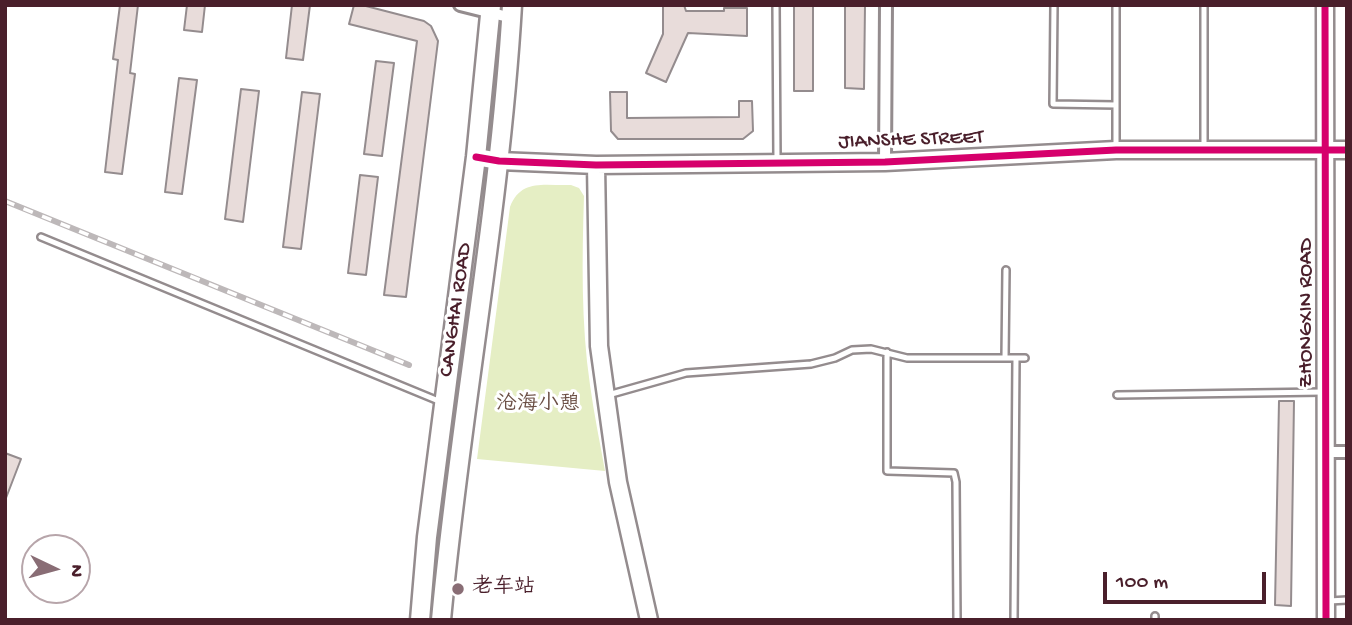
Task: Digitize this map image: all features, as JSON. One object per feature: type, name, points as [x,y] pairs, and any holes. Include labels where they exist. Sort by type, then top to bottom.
[{"type":"main road","name":"CANGHAI ROAD","points":[[420,620],[427,537],[476,157],[491,9]]},
{"type":"main road","name":"CANGHAI ROAD","points":[[441,620],[449,534],[499,161],[512,12]]},
{"type":"street","points":[[460,5],[512,12]]},
{"type":"street","points":[[885,162],[886,5]]},
{"type":"street","name":"ZHONGXIN ROAD","points":[[1325,5],[1326,620]]},
{"type":"street","name":"JIANSHE STREET","points":[[476,157],[499,161],[596,165],[777,161],[885,162],[1116,150],[1347,150]]},
{"type":"street","points":[[596,165],[598,333],[605,396],[618,482],[649,620]]},
{"type":"street","points":[[1326,452],[1347,452]]},
{"type":"lane","points":[[776,5],[777,161]]},
{"type":"lane","points":[[1054,5],[1053,104],[1116,105]]},
{"type":"lane","points":[[1116,5],[1116,150]]},
{"type":"lane","points":[[1204,150],[1205,5]]},
{"type":"lane","points":[[41,237],[444,403]]},
{"type":"lane","points":[[1005,358],[1006,270]]},
{"type":"lane","points":[[605,396],[686,373],[811,364],[852,350],[871,349],[907,358],[1025,358]]},
{"type":"lane","points":[[887,352],[887,471],[954,473],[957,482],[957,620]]},
{"type":"lane","points":[[1014,620],[1016,358]]},
{"type":"lane","points":[[1116,395],[1326,392]]},
{"type":"lane","points":[[1326,601],[1347,600]]},
{"type":"green space","name":"沧海小憩","points":[[535,185],[571,185],[579,188],[584,196],[585,338],[605,471],[477,459],[510,207],[521,191]]},
{"type":"building","points":[[120,5],[138,5],[130,73],[135,74],[122,174],[105,172],[118,60],[113,59]]},
{"type":"building","points":[[187,5],[205,5],[202,32],[184,30]]},
{"type":"building","points":[[292,5],[310,5],[303,60],[286,58]]},
{"type":"building","points":[[354,5],[424,21],[431,26],[438,41],[406,297],[384,295],[417,41],[349,24]]},
{"type":"building","points":[[663,5],[684,5],[686,11],[747,8],[747,36],[688,33],[666,82],[646,73],[663,34]]},
{"type":"building","points":[[794,5],[813,5],[813,91],[794,91]]},
{"type":"building","points":[[845,5],[865,5],[864,89],[845,88]]},
{"type":"building","points":[[376,61],[394,63],[382,156],[364,154]]},
{"type":"building","points":[[179,78],[197,80],[182,194],[165,192]]},
{"type":"building","points":[[241,89],[259,91],[243,222],[225,219]]},
{"type":"building","points":[[302,92],[320,94],[301,249],[283,247]]},
{"type":"building","points":[[610,92],[627,92],[627,118],[739,117],[739,101],[752,101],[753,131],[743,139],[618,139],[611,131]]},
{"type":"building","points":[[360,175],[378,177],[366,275],[348,273]]},
{"type":"building","points":[[1279,401],[1294,401],[1291,606],[1275,605]]},
{"type":"building","points":[[5,453],[21,459],[6,498],[5,498]]},
{"type":"railway","points":[[5,201],[409,365]]},
{"type":"cycle path","points":[[1325,5],[1326,620]]},
{"type":"cycle path","points":[[476,157],[499,161],[596,165],[885,162],[1116,150],[1347,150]]},
{"type":"place","name":"老车站","points":[[458,589]]}]
